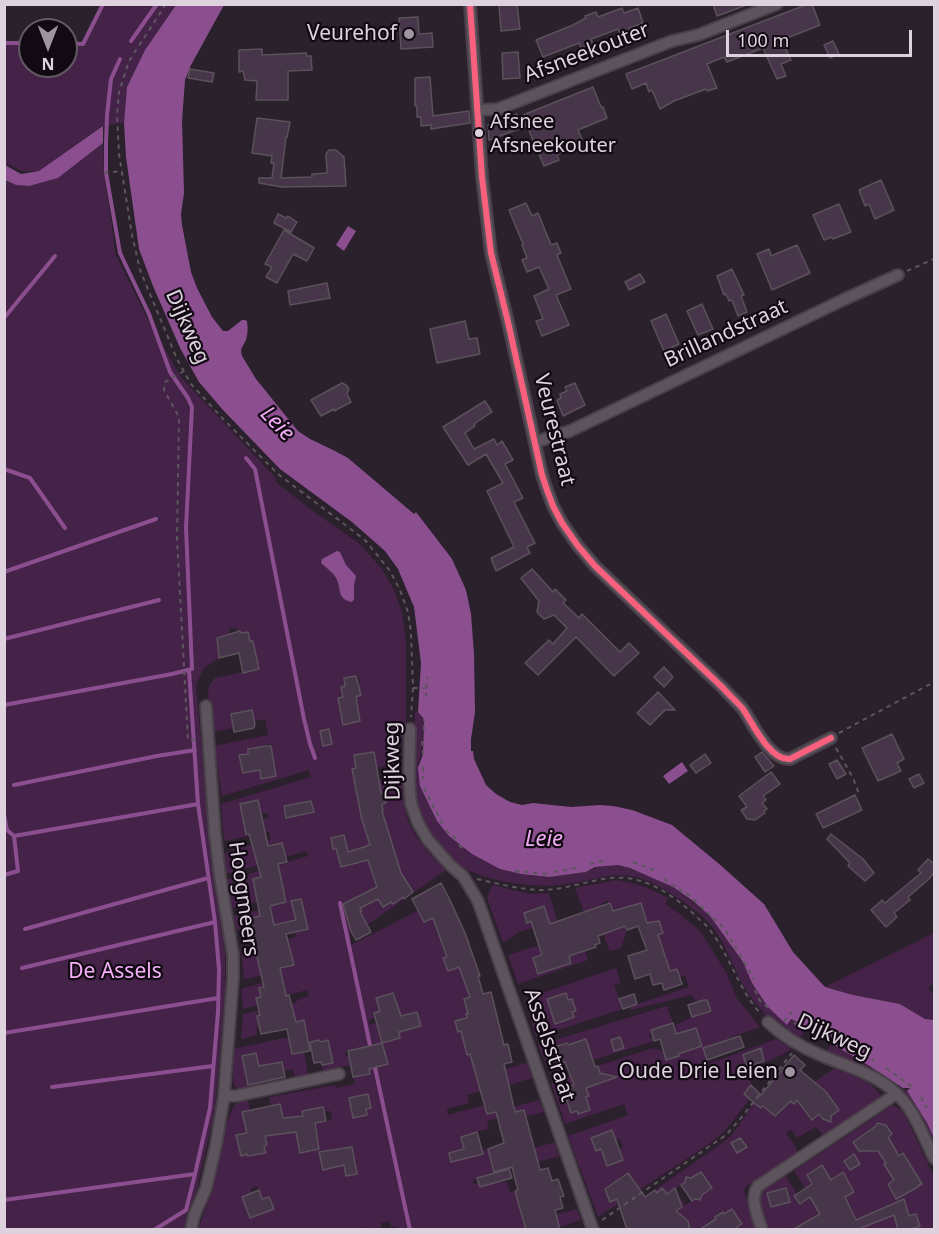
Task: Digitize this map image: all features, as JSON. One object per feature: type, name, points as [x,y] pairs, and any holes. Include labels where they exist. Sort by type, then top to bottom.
[{"type":"street","name":"Veurestraat","points":[[470,4],[484,202],[491,253],[542,475],[553,506],[578,546],[595,566],[723,688],[741,707],[777,757],[784,760],[790,759],[831,738]]},
{"type":"street","name":"Afsneekouter","points":[[478,110],[498,109],[672,41],[698,34],[777,4]]},
{"type":"street","name":"Brillandstraat","points":[[535,442],[570,431],[898,275]]},
{"type":"street","name":"Hoogmeers","points":[[191,1230],[194,1216],[206,1188],[224,1096],[233,955],[215,834],[206,706]]},
{"type":"street","name":"Dijkweg","points":[[410,729],[411,804],[428,840],[463,876]]},
{"type":"street","name":"Asselsstraat","points":[[463,876],[478,901],[591,1228]]},
{"type":"street","name":"Dijkweg","points":[[772,1018],[779,1033],[799,1045],[875,1078],[896,1094],[910,1109],[934,1158]]},
{"type":"street","points":[[224,1096],[236,1096],[339,1074]]},
{"type":"street","points":[[762,1230],[753,1193],[758,1186],[896,1094]]},
{"type":"path","name":"Dijkweg","points":[[166,4],[129,61],[119,92],[117,115],[119,154],[140,270],[177,359],[191,384],[278,474],[365,540],[390,571],[408,612],[412,688],[410,729]]},
{"type":"path","points":[[104,173],[122,171]]},
{"type":"path","points":[[898,275],[934,259]]},
{"type":"path","points":[[184,371],[165,382],[164,390],[179,417],[177,539],[188,740],[202,739]]},
{"type":"path","points":[[426,697],[427,677]]},
{"type":"path","points":[[859,795],[853,778],[831,738],[934,682]]},
{"type":"path","points":[[412,688],[426,688]]},
{"type":"path","points":[[424,719],[424,730]]},
{"type":"path","points":[[422,741],[423,754]]},
{"type":"path","points":[[423,767],[423,779]]},
{"type":"path","points":[[424,788],[443,825]]},
{"type":"path","points":[[446,830],[456,839]]},
{"type":"path","points":[[459,845],[465,850]]},
{"type":"path","points":[[590,864],[603,861]]},
{"type":"path","points":[[633,862],[658,872]]},
{"type":"path","points":[[554,872],[582,867]]},
{"type":"path","points":[[515,871],[547,874]]},
{"type":"path","name":"Dijkweg","points":[[463,876],[511,887],[546,890],[613,878],[633,879],[656,886],[708,927],[749,1000],[772,1018]]},
{"type":"path","points":[[664,879],[691,897],[724,928],[754,979]]},
{"type":"path","points":[[755,990],[760,1002],[772,1018]]},
{"type":"path","points":[[784,1022],[792,1012]]},
{"type":"path","points":[[794,1023],[853,1048]]},
{"type":"path","points":[[591,1228],[726,1135],[799,1045]]},
{"type":"path","points":[[864,1056],[874,1061]]},
{"type":"path","points":[[886,1068],[912,1088]]},
{"type":"path","points":[[921,1097],[927,1108]]},
{"type":"green space","points":[[102,5],[176,5],[145,50],[127,87],[124,123],[103,126],[39,171],[22,171],[5,163],[5,43],[18,43],[18,78],[78,78],[78,43],[83,43]]},
{"type":"green space","name":"De Assels","points":[[103,143],[104,173],[116,255],[146,316],[180,376],[273,475],[277,483],[360,544],[382,569],[393,588],[402,612],[406,643],[406,737],[399,740],[399,763],[377,768],[374,752],[354,755],[356,768],[352,769],[355,786],[400,777],[409,823],[423,846],[446,870],[367,925],[350,935],[351,945],[425,907],[427,911],[421,914],[424,922],[435,918],[442,933],[439,934],[443,946],[446,945],[449,956],[452,955],[454,961],[450,962],[451,966],[447,968],[448,971],[459,967],[471,997],[464,999],[466,1009],[485,1005],[486,1009],[466,1014],[467,1018],[455,1021],[458,1031],[471,1028],[476,1044],[465,1047],[467,1055],[484,1051],[488,1066],[484,1067],[483,1063],[473,1066],[476,1077],[527,1063],[532,1078],[506,1086],[508,1081],[506,1073],[490,1076],[483,1082],[482,1091],[467,1095],[469,1103],[447,1109],[448,1115],[484,1105],[487,1114],[539,1100],[544,1112],[526,1116],[524,1110],[487,1121],[489,1129],[461,1137],[464,1149],[449,1153],[451,1162],[482,1154],[482,1151],[497,1146],[501,1159],[492,1162],[494,1171],[518,1165],[518,1162],[536,1157],[534,1148],[555,1142],[559,1156],[473,1180],[473,1184],[479,1183],[480,1187],[507,1182],[510,1192],[515,1191],[518,1201],[524,1200],[525,1204],[528,1203],[531,1214],[521,1216],[523,1224],[577,1209],[581,1220],[560,1227],[557,1221],[531,1230],[396,1229],[397,1226],[391,1227],[389,1221],[381,1223],[381,1228],[378,1230],[367,1227],[354,1230],[198,1229],[211,1191],[226,1127],[235,1104],[248,1100],[250,1110],[242,1112],[246,1126],[283,1118],[280,1104],[271,1106],[269,1097],[335,1085],[336,1088],[355,1084],[353,1077],[370,1074],[364,1047],[345,1051],[351,1065],[323,1071],[322,1065],[333,1062],[328,1041],[310,1043],[304,1020],[288,1023],[285,1010],[257,1016],[260,1027],[256,1028],[258,1035],[241,1039],[243,1014],[286,1005],[289,1012],[293,1010],[291,1004],[309,996],[307,990],[284,996],[283,985],[259,988],[261,997],[257,999],[258,1005],[243,1009],[241,989],[282,977],[279,968],[294,965],[288,945],[273,948],[274,953],[257,957],[261,976],[244,979],[241,951],[296,937],[295,932],[308,929],[305,918],[274,925],[271,914],[248,919],[249,927],[237,930],[234,916],[287,902],[286,894],[284,894],[280,874],[253,879],[257,902],[233,908],[227,880],[308,856],[306,851],[286,857],[281,843],[254,850],[258,865],[226,874],[225,853],[271,839],[269,832],[224,841],[221,804],[311,777],[309,770],[222,796],[214,746],[268,735],[265,719],[254,721],[251,710],[231,714],[233,728],[213,732],[208,692],[210,684],[215,678],[259,669],[253,641],[250,641],[248,632],[237,632],[236,628],[229,629],[231,635],[217,638],[219,658],[204,668],[196,685],[208,818],[225,951],[225,992],[215,1110],[194,1201],[184,1229],[5,1229],[4,180],[16,185],[28,186],[58,178]],"holes":[[[358,675],[361,695],[356,697],[360,721],[346,724],[338,699],[343,697],[341,687],[345,686],[344,678]],[[269,744],[275,767],[243,773],[239,755],[248,754],[248,749]],[[384,792],[386,803],[382,804],[383,811],[361,816],[357,796]],[[258,800],[261,814],[267,813],[268,818],[262,819],[264,831],[246,834],[241,804]],[[306,802],[308,814],[286,818],[284,806]],[[370,822],[372,829],[385,823],[392,845],[373,851],[364,825]],[[359,849],[364,852],[366,860],[342,867],[339,856]],[[387,859],[388,861],[396,859],[398,866],[385,871],[389,879],[377,886],[370,868],[376,866],[375,863]],[[405,880],[412,891],[405,895],[404,899],[403,897],[393,904],[385,892],[394,884]],[[361,895],[365,905],[360,908],[361,911],[347,918],[343,904]],[[353,956],[374,1056],[372,1057],[350,958]],[[384,1010],[387,1019],[395,1017],[400,1038],[382,1043],[376,1023],[370,1025],[368,1020],[375,1018],[374,1013]],[[368,1094],[371,1108],[366,1109],[367,1115],[358,1117],[357,1111],[352,1111],[349,1098]],[[323,1107],[324,1112],[331,1111],[332,1120],[305,1125],[303,1111]],[[293,1117],[296,1117],[300,1132],[309,1130],[310,1136],[316,1133],[318,1149],[300,1153]],[[294,1125],[295,1132],[284,1134],[284,1131],[279,1134],[262,1136],[267,1145],[264,1146],[266,1153],[241,1156],[238,1145],[252,1140],[250,1132]],[[343,1148],[346,1162],[357,1160],[355,1163],[357,1174],[346,1176],[345,1165],[323,1169],[322,1166],[335,1163],[332,1150]],[[257,1186],[262,1199],[269,1197],[273,1209],[250,1218],[242,1197],[252,1193],[251,1188]]]},
{"type":"green space","points":[[415,712],[418,712],[424,719],[418,765],[500,869],[549,877],[618,865],[673,887],[710,916],[743,962],[752,983],[787,1025],[791,1019],[807,1027],[798,1041],[774,1022],[753,1000],[709,923],[693,908],[662,888],[648,881],[623,875],[561,885],[540,886],[516,883],[481,876],[462,867],[444,853],[423,824],[416,803],[413,770]]},
{"type":"green space","points":[[616,880],[643,886],[668,898],[665,904],[701,932],[727,974],[736,997],[760,1027],[703,1048],[708,1064],[776,1039],[792,1048],[752,1068],[751,1085],[744,1094],[749,1100],[724,1132],[598,1217],[568,1136],[628,1115],[624,1104],[565,1124],[551,1083],[570,1076],[574,1085],[563,1090],[571,1113],[577,1111],[578,1114],[585,1111],[588,1096],[586,1088],[608,1080],[606,1074],[600,1073],[598,1066],[653,1048],[678,1056],[678,1054],[702,1046],[700,1037],[690,1030],[676,1034],[674,1026],[711,1011],[707,1000],[696,1002],[692,995],[631,1010],[629,1007],[689,987],[685,975],[680,977],[677,969],[666,972],[669,968],[663,949],[651,952],[654,937],[662,933],[659,921],[638,928],[632,915],[623,926],[627,930],[621,948],[610,951],[602,931],[581,939],[588,960],[518,984],[508,955],[557,937],[552,932],[544,907],[524,913],[527,922],[531,921],[533,928],[519,932],[503,943],[487,898],[492,885],[530,894],[549,893],[562,937],[609,903],[608,901],[601,904],[602,906],[584,912],[575,888]],"holes":[[[597,1136],[616,1141],[620,1139],[623,1147],[619,1149],[623,1160],[607,1166],[601,1149],[596,1151],[591,1138]],[[627,1173],[639,1189],[620,1198],[605,1189]]]},
{"type":"green space","points":[[934,933],[934,982],[928,989],[934,994],[934,1020],[925,1019],[900,1004],[825,987]]},
{"type":"green space","points":[[616,968],[621,983],[614,985],[623,1009],[536,1037],[525,999]],"holes":[[[566,993],[568,1000],[572,999],[576,1011],[572,1012],[574,1017],[553,1018],[547,999]]]},
{"type":"green space","points":[[667,1006],[673,1023],[651,1030],[650,1038],[653,1037],[654,1041],[590,1061],[591,1053],[586,1039],[569,1049],[567,1043],[552,1048],[555,1057],[544,1060],[538,1045]]},
{"type":"green space","points":[[301,1034],[308,1074],[295,1077],[293,1069],[284,1071],[275,1063],[259,1066],[256,1054],[243,1057],[279,1078],[279,1082],[239,1090],[234,1085],[234,1049],[289,1037],[292,1054],[302,1052]]},
{"type":"green space","points":[[832,1044],[907,1091],[927,1123],[934,1138],[934,1148],[917,1115],[872,1071],[827,1050]]},
{"type":"green space","points":[[835,1068],[868,1082],[881,1097],[822,1135],[816,1127],[797,1138],[791,1130],[786,1133],[797,1149],[796,1153],[746,1186],[744,1190],[755,1229],[733,1229],[742,1224],[732,1209],[716,1217],[707,1225],[709,1229],[690,1229],[688,1224],[661,1198],[671,1198],[663,1189],[658,1193],[655,1190],[732,1135],[756,1100],[775,1116],[786,1097],[794,1103],[814,1082]],"holes":[[[826,1092],[839,1110],[830,1115],[828,1121],[823,1120],[819,1114],[812,1119],[819,1097]],[[701,1172],[711,1188],[702,1195],[700,1200],[695,1199],[685,1205],[675,1189],[685,1182],[686,1177],[691,1178]]]},
{"type":"green space","points":[[893,1105],[905,1115],[934,1177],[934,1229],[907,1229],[920,1226],[916,1214],[909,1216],[906,1207],[893,1212],[898,1229],[856,1229],[885,1218],[881,1209],[847,1224],[844,1219],[853,1214],[848,1203],[837,1205],[792,1229],[786,1227],[768,1229],[760,1208],[759,1196],[786,1176],[797,1194],[794,1196],[808,1192],[794,1171]],"holes":[[[878,1123],[881,1126],[886,1124],[892,1134],[860,1152],[853,1142]],[[895,1151],[900,1155],[904,1153],[908,1160],[890,1173],[884,1164]],[[822,1166],[830,1178],[815,1188],[807,1175]],[[913,1169],[922,1184],[904,1195],[902,1192],[894,1196],[888,1184]]]},
{"type":"water","name":"Leie","points":[[176,5],[224,5],[185,80],[182,121],[184,193],[181,214],[191,272],[197,288],[212,317],[223,331],[228,331],[242,320],[247,321],[248,329],[241,350],[242,356],[256,379],[298,431],[348,458],[414,514],[416,512],[452,559],[466,590],[471,614],[475,712],[471,751],[473,751],[474,759],[486,785],[510,802],[522,805],[533,803],[571,807],[613,806],[632,810],[672,825],[764,904],[793,952],[825,987],[900,1004],[925,1019],[934,1020],[934,1138],[907,1091],[910,1088],[903,1088],[832,1044],[834,1040],[791,1019],[787,1025],[768,1007],[752,983],[743,962],[710,916],[673,887],[618,865],[595,867],[586,872],[549,877],[500,869],[472,854],[449,836],[437,821],[420,786],[418,768],[423,754],[424,719],[418,712],[421,663],[414,607],[398,569],[385,551],[352,522],[280,469],[199,382],[180,348],[139,249],[126,157],[124,123],[127,87],[145,50]]},
{"type":"water","points":[[103,126],[103,143],[58,178],[29,186],[16,185],[5,180],[5,165],[21,174],[39,171]]},
{"type":"water","points":[[348,226],[356,231],[344,251],[336,245]]},
{"type":"water","points":[[337,551],[356,576],[352,602],[341,596],[335,576],[321,563],[322,559]]},
{"type":"water","points":[[682,762],[688,771],[669,784],[663,776]]},
{"type":"building","points":[[499,4],[517,4],[520,29],[501,31]]},
{"type":"building","points":[[713,4],[744,4],[744,6],[717,16]]},
{"type":"building","points":[[812,4],[820,25],[782,40],[791,60],[781,64],[786,76],[777,79],[763,48],[727,62],[724,57],[707,64],[717,88],[707,91],[706,89],[660,109],[652,90],[649,92],[646,83],[632,89],[626,74]]},
{"type":"building","points":[[622,8],[624,13],[638,8],[643,23],[620,34],[618,29],[591,39],[593,44],[581,48],[579,43],[543,57],[536,40],[573,25],[586,18],[585,16],[596,12],[598,17]]},
{"type":"building","name":"Veurehof","points":[[418,17],[419,34],[432,33],[433,47],[401,49],[399,18]]},
{"type":"building","points":[[833,41],[839,54],[830,58],[824,45]]},
{"type":"building","points":[[262,49],[262,55],[306,53],[307,56],[311,56],[312,70],[288,71],[288,100],[256,100],[257,81],[245,80],[243,71],[239,72],[239,50]]},
{"type":"building","points":[[518,52],[520,78],[503,79],[502,53]]},
{"type":"building","points":[[190,69],[214,73],[212,82],[188,78]]},
{"type":"building","points":[[430,77],[433,116],[469,111],[470,123],[431,129],[431,125],[421,126],[421,117],[417,117],[417,106],[415,106],[415,78]]},
{"type":"building","points":[[593,87],[607,118],[578,130],[582,139],[563,147],[564,151],[557,155],[559,160],[544,166],[527,126],[489,140],[488,125],[517,114],[518,117]]},
{"type":"building","points":[[257,118],[290,122],[281,178],[312,177],[312,174],[327,173],[326,154],[329,150],[336,150],[344,157],[346,186],[282,187],[259,183],[259,178],[272,178],[274,163],[271,163],[272,156],[252,153]]},
{"type":"building","points":[[881,180],[894,210],[875,219],[869,204],[865,206],[859,190]]},
{"type":"building","points":[[526,203],[532,216],[538,213],[551,245],[557,243],[561,253],[557,255],[571,289],[556,295],[569,325],[542,336],[536,321],[543,319],[534,296],[549,289],[539,267],[527,272],[522,260],[527,258],[523,244],[509,210]]},
{"type":"building","points":[[839,204],[851,232],[824,240],[813,215]]},
{"type":"building","points":[[278,214],[286,218],[288,216],[297,222],[291,232],[274,223]]},
{"type":"building","points":[[284,230],[314,248],[307,261],[293,254],[277,283],[266,277],[272,267],[265,264]]},
{"type":"building","points":[[797,245],[810,273],[772,290],[757,254],[769,249],[771,256]]},
{"type":"building","points":[[732,269],[744,295],[741,296],[747,312],[738,316],[732,300],[729,301],[726,294],[724,295],[717,276]]},
{"type":"building","points":[[640,274],[645,282],[629,290],[625,282]]},
{"type":"building","points":[[327,283],[330,298],[290,305],[288,291]]},
{"type":"building","points":[[702,304],[713,329],[698,335],[687,311]]},
{"type":"building","points":[[666,314],[679,344],[664,351],[651,321]]},
{"type":"building","points":[[465,321],[469,339],[477,338],[480,354],[437,363],[430,329]]},
{"type":"building","points":[[342,383],[349,389],[347,394],[351,402],[321,416],[311,400]]},
{"type":"building","points":[[575,383],[585,405],[563,416],[557,400],[561,398],[560,394],[567,391],[565,387]]},
{"type":"building","points":[[485,401],[492,412],[465,433],[474,449],[494,439],[497,445],[502,441],[513,460],[505,464],[523,498],[514,502],[535,543],[527,547],[530,553],[496,571],[491,558],[514,547],[487,491],[503,483],[486,454],[468,465],[443,427]]},
{"type":"building","points":[[532,569],[553,592],[555,589],[566,600],[563,603],[579,618],[582,614],[620,652],[629,643],[639,653],[614,676],[576,637],[538,675],[525,663],[549,640],[553,644],[567,628],[554,615],[544,619],[537,612],[539,601],[521,578]]},
{"type":"building","points":[[240,631],[241,633],[248,632],[250,641],[253,641],[259,669],[243,673],[239,653],[219,658],[217,638]]},
{"type":"building","points":[[664,667],[673,677],[664,687],[654,677]]},
{"type":"building","points":[[356,676],[361,695],[356,697],[360,721],[343,725],[338,698],[343,697],[341,687],[345,686],[344,678]]},
{"type":"building","points":[[658,692],[675,710],[665,710],[650,725],[637,713]]},
{"type":"building","points":[[252,710],[254,728],[234,732],[231,714]]},
{"type":"building","points":[[329,729],[332,744],[323,746],[320,731]]},
{"type":"building","points":[[892,734],[904,759],[897,763],[901,771],[878,781],[862,748]]},
{"type":"building","points":[[271,746],[276,776],[261,779],[260,770],[243,773],[239,755],[248,754],[248,749]]},
{"type":"building","points":[[374,752],[381,793],[384,792],[386,803],[382,804],[382,811],[401,873],[413,892],[393,904],[391,902],[383,907],[378,899],[360,908],[371,932],[356,940],[343,904],[377,887],[368,860],[341,867],[331,838],[344,835],[348,852],[370,845],[362,820],[352,769],[356,768],[354,755]]},
{"type":"building","points":[[762,752],[774,766],[765,772],[755,757]]},
{"type":"building","points":[[705,754],[711,763],[696,773],[690,765]]},
{"type":"building","points":[[837,760],[846,774],[837,779],[829,764]]},
{"type":"building","points":[[771,772],[780,784],[763,796],[766,800],[762,803],[767,809],[765,813],[755,820],[747,819],[741,810],[747,807],[739,796]]},
{"type":"building","points":[[919,774],[924,783],[914,788],[909,779]]},
{"type":"building","points":[[855,795],[862,810],[823,828],[816,814]]},
{"type":"building","points":[[258,800],[268,846],[282,843],[287,862],[278,864],[286,902],[270,906],[274,925],[296,920],[291,901],[301,899],[308,929],[286,934],[294,965],[280,968],[286,996],[289,995],[296,1022],[304,1020],[310,1051],[292,1054],[287,1029],[261,1034],[257,1016],[260,1015],[256,998],[261,997],[259,988],[264,987],[248,919],[260,916],[253,879],[261,877],[249,834],[246,834],[240,804]]},
{"type":"building","points":[[311,801],[314,812],[286,818],[284,806]]},
{"type":"building","points":[[831,834],[863,859],[874,873],[865,881],[848,866],[850,863],[827,839]]},
{"type":"building","points":[[928,859],[934,862],[934,872],[908,897],[910,900],[894,913],[897,917],[886,927],[871,910],[882,900],[885,903],[921,873],[918,870]]},
{"type":"building","points":[[441,883],[465,933],[480,976],[478,976],[483,994],[491,992],[504,1045],[508,1044],[512,1062],[504,1064],[515,1112],[524,1110],[540,1170],[548,1168],[552,1181],[558,1179],[564,1196],[560,1197],[563,1208],[555,1210],[560,1230],[526,1230],[515,1191],[518,1190],[512,1167],[494,1172],[488,1149],[504,1143],[496,1112],[487,1114],[470,1054],[467,1055],[461,1031],[458,1032],[455,1021],[467,1018],[464,999],[470,997],[459,967],[448,971],[443,958],[447,957],[433,918],[424,922],[412,899]]},
{"type":"building","points":[[610,903],[613,911],[641,903],[647,923],[659,921],[663,933],[658,935],[670,971],[677,969],[682,984],[664,990],[662,983],[653,985],[650,974],[635,979],[628,956],[647,950],[638,926],[627,930],[625,926],[598,936],[600,943],[595,945],[596,947],[569,956],[571,963],[538,974],[533,958],[542,955],[531,921],[527,923],[524,913],[544,906],[550,924]]},
{"type":"building","points":[[393,993],[401,1016],[417,1012],[421,1026],[399,1032],[400,1038],[382,1043],[374,1013],[380,1011],[376,998]]},
{"type":"building","points":[[566,993],[568,1000],[572,999],[576,1011],[572,1012],[574,1017],[555,1024],[547,999]]},
{"type":"building","points":[[634,994],[637,1004],[623,1009],[619,999]]},
{"type":"building","points":[[707,1000],[711,1011],[692,1017],[688,1005]]},
{"type":"building","points":[[673,1023],[676,1034],[696,1028],[702,1046],[666,1060],[660,1039],[654,1041],[651,1030]]},
{"type":"building","points":[[740,1036],[744,1047],[707,1060],[703,1048]]},
{"type":"building","points":[[620,1037],[624,1048],[614,1051],[611,1040]]},
{"type":"building","points":[[586,1039],[595,1067],[598,1066],[600,1073],[617,1077],[586,1088],[590,1110],[578,1114],[577,1111],[571,1113],[563,1089],[574,1085],[565,1062],[557,1065],[552,1048]]},
{"type":"building","points":[[319,1040],[320,1042],[328,1040],[333,1063],[322,1065],[321,1062],[314,1063],[310,1042]]},
{"type":"building","points":[[382,1043],[388,1064],[369,1069],[370,1074],[353,1077],[348,1051]]},
{"type":"building","points":[[761,1048],[764,1061],[747,1067],[743,1055]]},
{"type":"building","points":[[256,1053],[259,1066],[282,1062],[285,1077],[248,1085],[242,1056]]},
{"type":"building","points":[[794,1055],[805,1065],[800,1070],[826,1092],[839,1110],[831,1116],[831,1122],[823,1119],[819,1114],[812,1120],[797,1100],[794,1104],[791,1101],[775,1116],[744,1094],[751,1085],[761,1095]]},
{"type":"building","points":[[368,1094],[371,1108],[366,1109],[367,1115],[353,1118],[349,1098]]},
{"type":"building","points":[[280,1104],[283,1118],[303,1116],[302,1111],[323,1107],[326,1121],[315,1123],[319,1149],[300,1153],[296,1132],[265,1136],[266,1153],[241,1156],[236,1135],[247,1133],[242,1112]]},
{"type":"building","points":[[877,1123],[886,1125],[892,1134],[888,1137],[899,1156],[903,1153],[922,1184],[896,1199],[888,1184],[894,1180],[878,1151],[859,1151],[853,1142]]},
{"type":"building","points":[[612,1130],[623,1160],[607,1166],[601,1149],[596,1151],[591,1138]]},
{"type":"building","points":[[477,1132],[483,1154],[451,1162],[449,1153],[464,1149],[461,1137]]},
{"type":"building","points":[[740,1138],[747,1147],[737,1153],[731,1143]]},
{"type":"building","points":[[352,1147],[357,1174],[346,1176],[344,1165],[323,1170],[319,1152]]},
{"type":"building","points":[[854,1154],[860,1164],[850,1170],[844,1161]]},
{"type":"building","points":[[822,1165],[831,1180],[843,1172],[854,1192],[845,1197],[856,1220],[904,1199],[909,1216],[916,1214],[920,1226],[910,1230],[898,1230],[894,1215],[861,1228],[861,1230],[792,1230],[820,1214],[810,1197],[800,1204],[794,1196],[812,1184],[807,1175]]},
{"type":"building","points":[[509,1169],[512,1178],[480,1187],[477,1178]]},
{"type":"building","points":[[701,1172],[712,1188],[702,1195],[700,1200],[692,1201],[681,1185],[685,1182],[686,1177],[691,1178]]},
{"type":"building","points":[[628,1173],[645,1197],[655,1190],[657,1193],[662,1188],[667,1194],[675,1188],[682,1207],[676,1211],[688,1221],[690,1230],[627,1230],[617,1199],[610,1202],[605,1189]]},
{"type":"building","points":[[786,1188],[790,1202],[771,1207],[767,1193]]},
{"type":"building","points":[[259,1190],[262,1199],[269,1197],[274,1209],[250,1218],[242,1197]]},
{"type":"building","points":[[732,1209],[742,1224],[733,1230],[699,1230],[716,1219],[715,1217]]},
{"type":"waterway","points":[[78,44],[83,44],[103,4]]},
{"type":"waterway","points":[[131,41],[157,4]]},
{"type":"waterway","points":[[4,43],[18,43]]},
{"type":"waterway","points":[[4,705],[192,669],[186,528],[192,407],[170,372],[149,314],[120,253],[106,173],[107,115],[111,79],[120,59]]},
{"type":"waterway","points":[[4,318],[55,256]]},
{"type":"waterway","points":[[246,458],[255,469],[304,719],[315,758]]},
{"type":"waterway","points":[[4,469],[30,478],[65,528]]},
{"type":"waterway","points":[[4,572],[156,519]]},
{"type":"waterway","points":[[4,639],[159,600]]},
{"type":"waterway","points":[[4,1200],[195,1174],[210,1108],[219,969],[215,922],[198,804],[189,670]]},
{"type":"waterway","points":[[14,785],[195,750]]},
{"type":"waterway","points":[[4,814],[7,830],[14,836],[198,804]]},
{"type":"waterway","points":[[4,875],[18,871],[14,836]]},
{"type":"waterway","points":[[25,929],[208,878]]},
{"type":"waterway","points":[[340,903],[371,1050]]},
{"type":"waterway","points":[[22,968],[215,922]]},
{"type":"waterway","points":[[4,1033],[218,998]]},
{"type":"waterway","points":[[374,1063],[410,1230]]},
{"type":"waterway","points":[[52,1087],[213,1066]]},
{"type":"waterway","points":[[154,1230],[186,1210],[195,1174]]},
{"type":"transit line","points":[[470,4],[482,177],[491,253],[542,475],[553,506],[578,546],[595,566],[723,688],[743,709],[763,740],[776,754],[790,759],[831,738]]},
{"type":"place","name":"Veurehof","points":[[409,34]]},
{"type":"place","name":"Afsnee Afsneekouter","points":[[479,133]]},
{"type":"place","name":"Oude Drie Leien","points":[[790,1072]]}]
